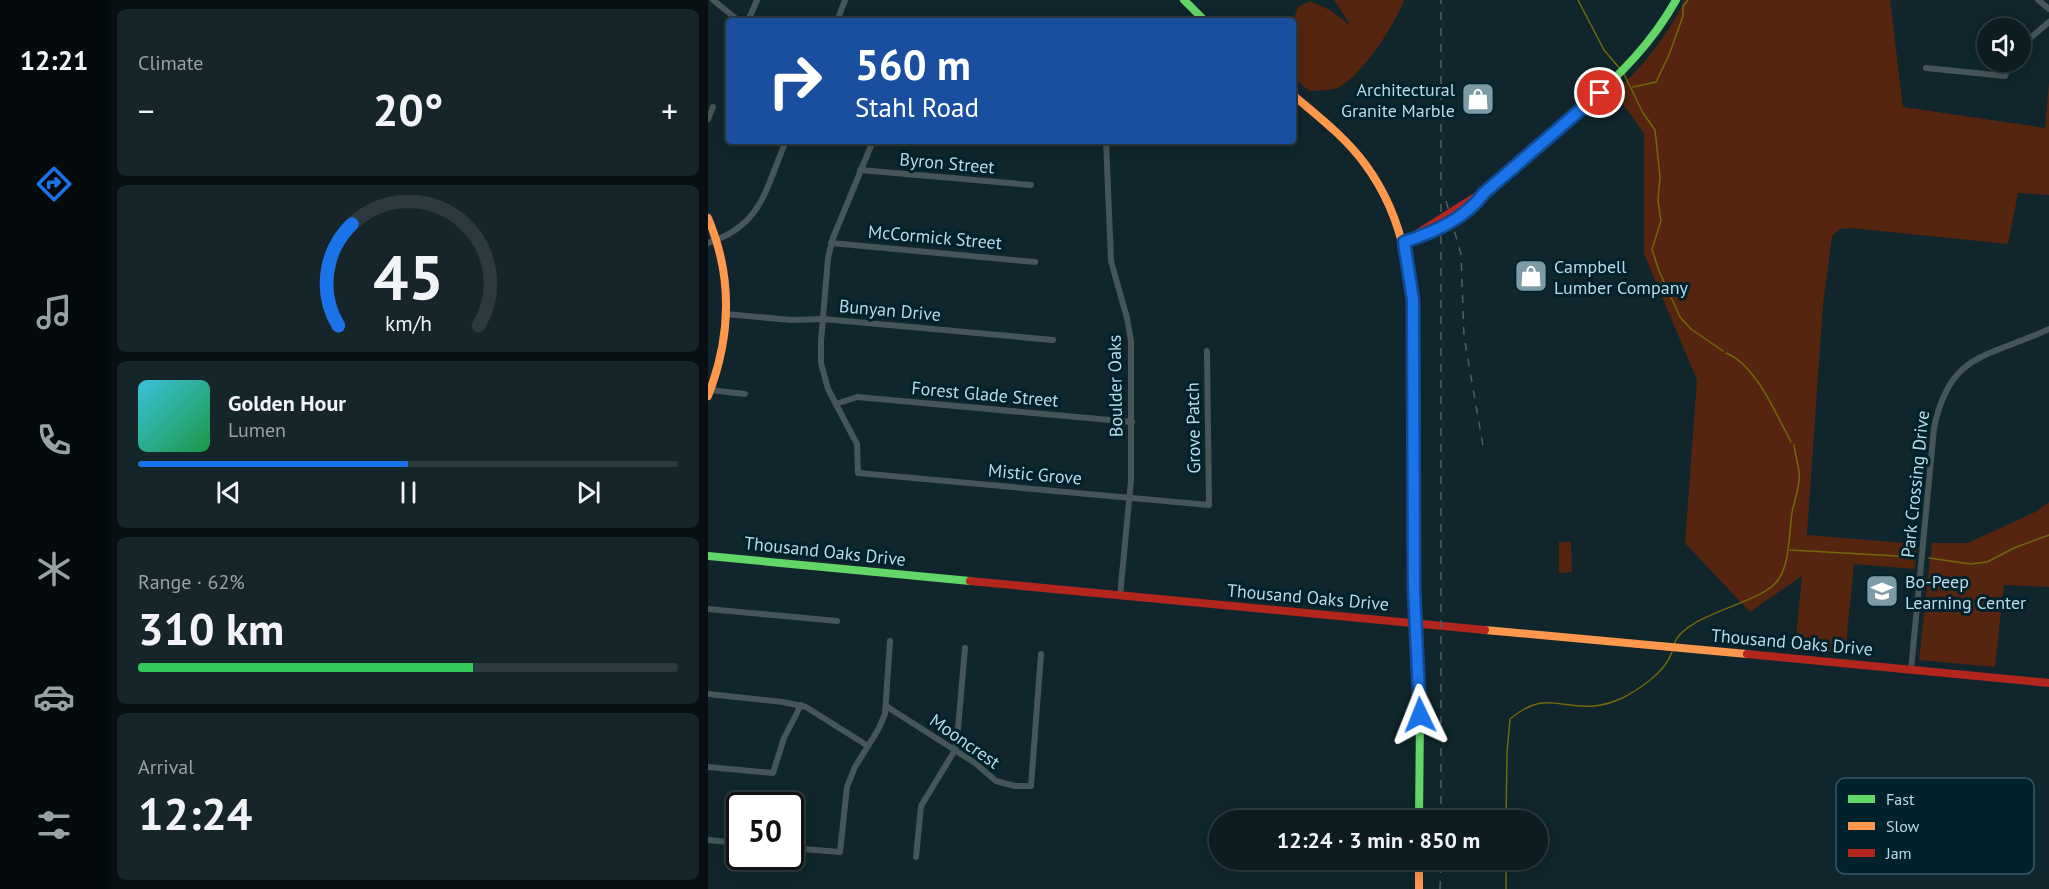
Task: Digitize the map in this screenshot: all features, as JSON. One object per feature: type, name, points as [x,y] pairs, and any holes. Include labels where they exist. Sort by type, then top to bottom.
[{"type":"main road","points":[[1184,0],[1203,18]]},
{"type":"main road","points":[[1404,242],[1452,221],[1476,204],[1484,193],[1634,63],[1654,38],[1676,0]]},
{"type":"main road","points":[[1296,98],[1351,147],[1365,163],[1389,202],[1404,242],[1413,300],[1414,624],[1420,715],[1419,810]]},
{"type":"main road","points":[[708,218],[718,240],[726,273],[723,336],[710,387]]},
{"type":"main road","name":"Thousand Oaks Drive","points":[[708,556],[2049,683]]},
{"type":"main road","points":[[1419,870],[1419,889]]},
{"type":"street","points":[[713,0],[735,18]]},
{"type":"street","points":[[749,18],[757,0]]},
{"type":"street","points":[[838,18],[845,0]]},
{"type":"street","points":[[2038,0],[2049,9]]},
{"type":"street","points":[[2031,38],[2049,22]]},
{"type":"street","points":[[1926,68],[2005,76],[2007,72]]},
{"type":"street","points":[[708,119],[713,107]]},
{"type":"street","points":[[708,243],[738,231],[754,213],[785,144]]},
{"type":"street","points":[[836,405],[828,389],[822,363],[823,319],[831,243],[872,144]]},
{"type":"street","name":"Boulder Oaks","points":[[1106,144],[1111,261],[1130,329],[1132,422],[1130,498],[1120,596]]},
{"type":"street","name":"Byron Street","points":[[860,170],[1031,185]]},
{"type":"street","name":"McCormick Street","points":[[831,243],[1035,262]]},
{"type":"street","name":"Bunyan Drive","points":[[725,314],[791,320],[823,319],[1053,340]]},
{"type":"street","name":"Park Crossing Drive","points":[[1911,670],[1934,428],[1941,398],[1953,378],[1970,363],[2049,329]]},
{"type":"street","name":"Grove Patch","points":[[1207,351],[1209,505]]},
{"type":"street","points":[[710,387],[745,394]]},
{"type":"street","name":"Forest Glade Street","points":[[836,405],[857,397],[1132,422]]},
{"type":"street","name":"Mistic Grove","points":[[836,405],[857,444],[858,473],[1209,505]]},
{"type":"street","points":[[708,609],[837,621]]},
{"type":"street","points":[[804,849],[840,852],[847,787],[855,767],[881,726],[886,706],[890,641]]},
{"type":"street","points":[[916,857],[921,806],[955,750],[960,728],[966,648]]},
{"type":"street","name":"Mooncrest","points":[[886,706],[975,763],[996,781],[1015,786],[1031,786],[1041,654]]},
{"type":"street","points":[[708,694],[801,705],[813,710],[868,746]]},
{"type":"street","points":[[708,767],[772,773],[784,738],[801,705]]},
{"type":"street","points":[[708,840],[726,842]]},
{"type":"shaded area","points":[[1334,0],[1404,0],[1385,36],[1356,74],[1337,88],[1309,91],[1296,80],[1296,18],[1294,18],[1298,7],[1310,1],[1330,10],[1351,26]]},
{"type":"shaded area","points":[[1685,0],[1890,0],[1903,107],[2045,128],[2049,82],[2049,195],[2018,193],[2008,244],[1851,228],[1840,229],[1832,236],[1823,305],[1807,535],[1917,544],[1915,569],[1854,564],[1845,654],[1795,647],[1802,576],[1750,612],[1685,543],[1697,380],[1644,254],[1644,134],[1613,94],[1654,50]]},
{"type":"shaded area","points":[[2049,502],[2049,587],[2004,585],[1995,667],[1919,660],[1932,543],[1968,543],[2037,511]]},
{"type":"shaded area","points":[[1559,542],[1571,542],[1572,572],[1559,573]]},
{"type":"waterway","points":[[1578,0],[1604,50],[1621,70]]},
{"type":"waterway","points":[[1633,87],[1656,82],[1669,55],[1683,16],[1683,6],[1688,0]]},
{"type":"waterway","points":[[1624,74],[1643,113],[1655,130],[1660,177],[1658,200],[1661,221],[1652,249],[1659,271],[1680,317],[1691,329],[1723,351]]},
{"type":"waterway","points":[[1726,353],[1737,359],[1756,379],[1791,442]]},
{"type":"waterway","points":[[1674,644],[1681,633],[1693,624],[1757,596],[1778,580],[1787,557],[1792,513],[1799,482],[1794,445]]},
{"type":"waterway","points":[[1929,558],[1971,564],[1987,562],[2014,548],[2049,535]]},
{"type":"waterway","points":[[1790,550],[1915,557]]},
{"type":"waterway","points":[[1506,810],[1510,719],[1522,710],[1542,703],[1594,706],[1617,700],[1637,690],[1653,678],[1666,664],[1672,652]]},
{"type":"waterway","points":[[1506,870],[1506,889]]},
{"type":"railway","points":[[1441,0],[1441,810]]},
{"type":"railway","points":[[1446,201],[1461,254],[1464,336],[1483,446]]},
{"type":"railway","points":[[1440,889],[1441,870]]},
{"type":"traffic: fast","points":[[1184,0],[1202,18]]},
{"type":"traffic: fast","points":[[1583,107],[1634,58],[1657,30],[1676,0]]},
{"type":"traffic: fast","points":[[1414,505],[1414,590],[1420,715],[1419,810]]},
{"type":"traffic: fast","points":[[708,556],[970,581]]},
{"type":"traffic: slow","points":[[1296,97],[1340,136],[1365,164],[1393,214],[1401,240],[1407,266],[1412,320],[1414,505]]},
{"type":"traffic: slow","points":[[1407,241],[1458,218],[1482,196]]},
{"type":"traffic: slow","points":[[708,218],[722,262],[726,307],[721,352],[708,396]]},
{"type":"traffic: slow","points":[[1485,630],[1747,654]]},
{"type":"traffic: slow","points":[[1419,870],[1419,889]]},
{"type":"traffic: jam","points":[[1404,242],[1485,191],[1583,107]]},
{"type":"traffic: jam","points":[[970,581],[1485,630]]},
{"type":"traffic: jam","points":[[1747,654],[2049,683]]},
{"type":"place","name":"Architectural Granite Marble","points":[[1478,99]]},
{"type":"place","name":"Campbell Lumber Company","points":[[1531,276]]},
{"type":"place","name":"Bo-Peep Learning Center","points":[[1882,591]]},
{"type":"route","points":[[1420,715],[1414,624],[1413,300],[1404,242],[1442,227],[1470,209],[1484,193],[1600,93]]}]
